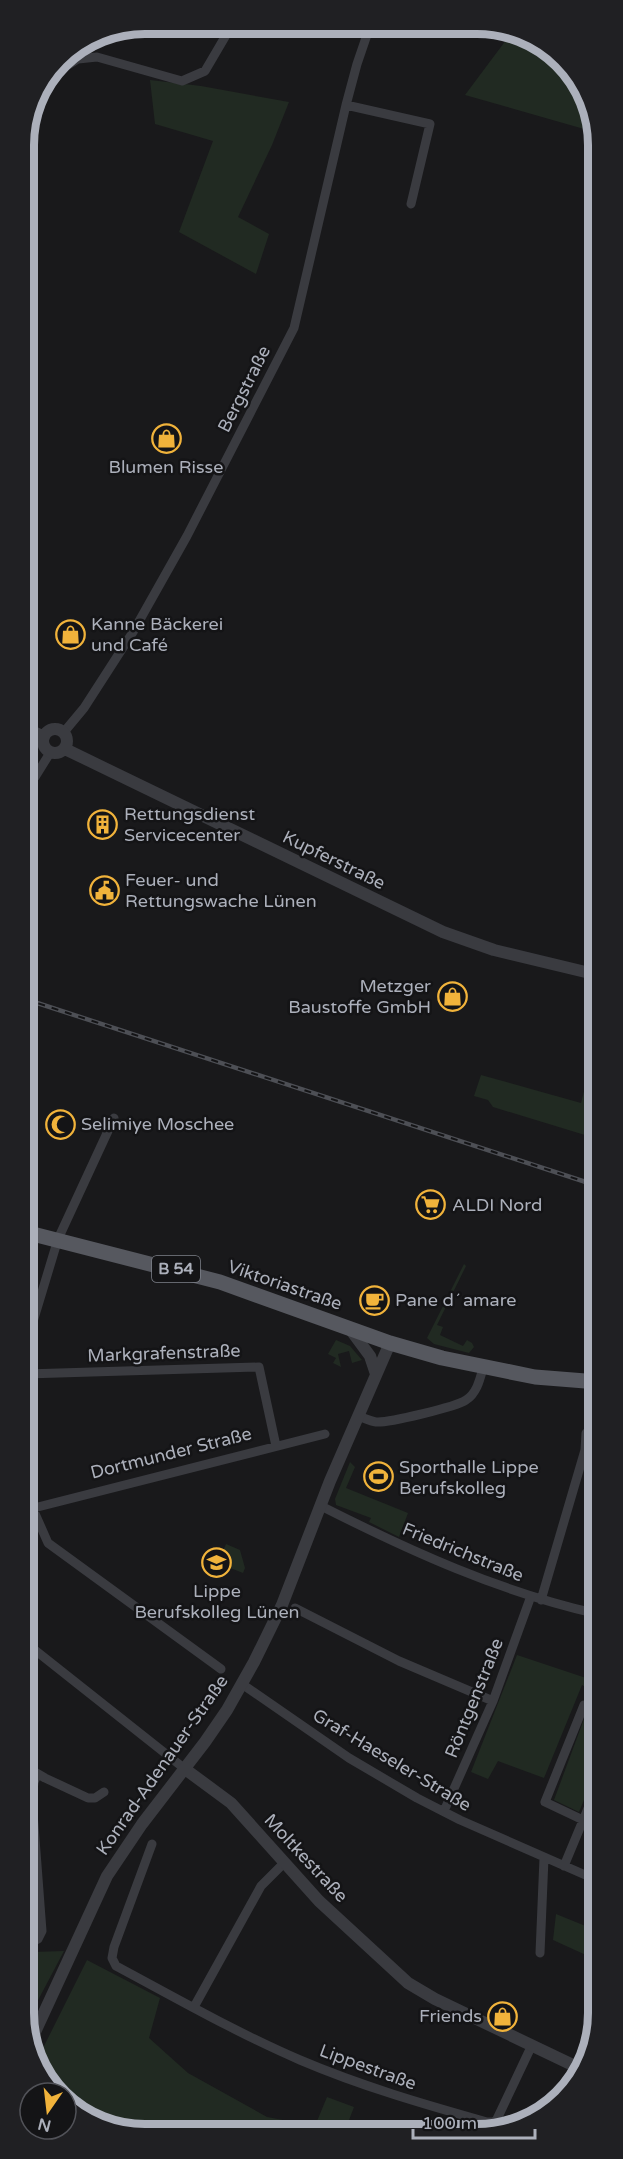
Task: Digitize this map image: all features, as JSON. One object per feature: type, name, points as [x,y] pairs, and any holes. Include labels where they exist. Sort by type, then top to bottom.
[{"type":"main road","name":"Viktoriastraße","points":[[34,1234],[220,1282],[390,1343]]},
{"type":"main road","name":"B 54","points":[[390,1343],[483,1368],[536,1377],[588,1381]]},
{"type":"street","name":"Bergstraße","points":[[64,732],[84,708],[133,632],[187,536],[294,328],[346,105],[367,34]]},
{"type":"street","points":[[70,64],[78,59],[97,57],[182,81],[204,71],[226,35]]},
{"type":"street","points":[[346,105],[430,124],[411,204]]},
{"type":"street","points":[[53,729],[64,732],[67,738],[65,749],[58,754],[50,753],[44,746],[44,737],[53,729]]},
{"type":"street","points":[[35,733],[44,737]]},
{"type":"street","name":"Kupferstraße","points":[[65,749],[443,932],[501,952],[588,973]]},
{"type":"street","points":[[35,777],[50,753]]},
{"type":"street","points":[[34,1317],[58,1239],[114,1118]]},
{"type":"street","points":[[350,1328],[370,1356],[376,1374]]},
{"type":"street","name":"Konrad-Adenauer-Straße","points":[[36,2030],[107,1876],[141,1824],[185,1769],[227,1710],[242,1683],[282,1605],[321,1506],[364,1418],[376,1374],[390,1343]]},
{"type":"street","name":"Markgrafenstraße","points":[[34,1374],[259,1367],[276,1446]]},
{"type":"street","points":[[364,1418],[380,1422],[465,1401],[478,1383],[483,1368]]},
{"type":"street","points":[[541,1600],[585,1450],[586,1433]]},
{"type":"street","name":"Dortmunder Straße","points":[[34,1508],[325,1434]]},
{"type":"street","name":"Friedrichstraße","points":[[321,1506],[428,1558],[541,1600],[588,1612]]},
{"type":"street","points":[[34,1518],[48,1543],[221,1669]]},
{"type":"street","name":"Röntgenstraße","points":[[444,1811],[493,1701],[531,1596]]},
{"type":"street","points":[[295,1608],[399,1661],[493,1701]]},
{"type":"street","name":"Moltkestraße","points":[[34,1650],[231,1803],[319,1901],[408,1983],[435,1999],[575,2066]]},
{"type":"street","name":"Graf-Haeseler-Straße","points":[[242,1683],[349,1758],[444,1811],[588,1876]]},
{"type":"street","points":[[583,1820],[545,1802],[584,1705]]},
{"type":"street","points":[[34,1773],[88,1798],[95,1798],[104,1792]]},
{"type":"street","points":[[34,1782],[37,1775]]},
{"type":"street","points":[[564,1866],[588,1807]]},
{"type":"street","points":[[34,1826],[42,1931],[38,1939],[34,1941]]},
{"type":"street","name":"Lippestraße","points":[[152,1844],[122,1922],[112,1958],[116,1966],[159,1989],[297,2059],[402,2098],[487,2122],[494,2122],[497,2119],[532,2045]]},
{"type":"street","points":[[540,1953],[544,1858]]},
{"type":"street","points":[[194,2007],[261,1886],[284,1863]]},
{"type":"shaded area","points":[[507,39],[513,40],[545,57],[566,78],[583,110],[588,130],[465,95]]},
{"type":"shaded area","points":[[150,80],[201,86],[289,102],[272,145],[238,217],[269,234],[256,274],[179,232],[213,141],[155,124]]},
{"type":"shaded area","points":[[481,1075],[581,1103],[588,1076],[588,1136],[493,1107],[488,1100],[474,1096]]},
{"type":"shaded area","points":[[464,1264],[466,1266],[437,1325],[443,1327],[440,1335],[463,1346],[467,1340],[472,1343],[474,1347],[469,1353],[434,1344],[427,1338]]},
{"type":"shaded area","points":[[336,1340],[350,1346],[362,1360],[352,1363],[349,1351],[338,1354],[341,1367],[333,1363],[336,1358],[328,1354]]},
{"type":"shaded area","points":[[350,1462],[355,1467],[346,1488],[408,1513],[399,1537],[369,1522],[371,1518],[336,1505],[335,1499]]},
{"type":"shaded area","points":[[226,1544],[240,1550],[245,1568],[243,1573],[218,1563]]},
{"type":"shaded area","points":[[517,1655],[588,1679],[588,1688],[582,1685],[544,1778],[498,1761],[488,1779],[471,1772]]},
{"type":"shaded area","points":[[588,1708],[588,1790],[579,1812],[554,1800]]},
{"type":"shaded area","points":[[556,1914],[588,1927],[588,1956],[553,1940]]},
{"type":"shaded area","points":[[64,1951],[34,2008],[34,1952]]},
{"type":"shaded area","points":[[87,1960],[160,1998],[149,2038],[188,2073],[267,2117],[304,2124],[138,2124],[110,2119],[78,2102],[78,2081],[57,2081],[41,2052]]},
{"type":"shaded area","points":[[327,2097],[354,2107],[348,2124],[316,2124]]},
{"type":"railway","points":[[35,1002],[588,1183]]},
{"type":"place","name":"Blumen Risse","points":[[166,438]]},
{"type":"place","name":"Kanne Bäckerei und Café","points":[[70,634]]},
{"type":"place","name":"Rettungsdienst Servicecenter","points":[[103,824]]},
{"type":"place","name":"Feuer- und Rettungswache Lünen","points":[[104,890]]},
{"type":"place","name":"Metzger Baustoffe GmbH","points":[[452,996]]},
{"type":"place","name":"Selimiye Moschee","points":[[60,1124]]},
{"type":"place","name":"ALDI Nord","points":[[431,1205]]},
{"type":"place","name":"Pane d´ amare","points":[[374,1300]]},
{"type":"place","name":"Sporthalle Lippe Berufskolleg","points":[[378,1477]]},
{"type":"place","name":"Lippe Berufskolleg Lünen","points":[[217,1562]]},
{"type":"place","name":"Friends","points":[[503,2016]]}]
